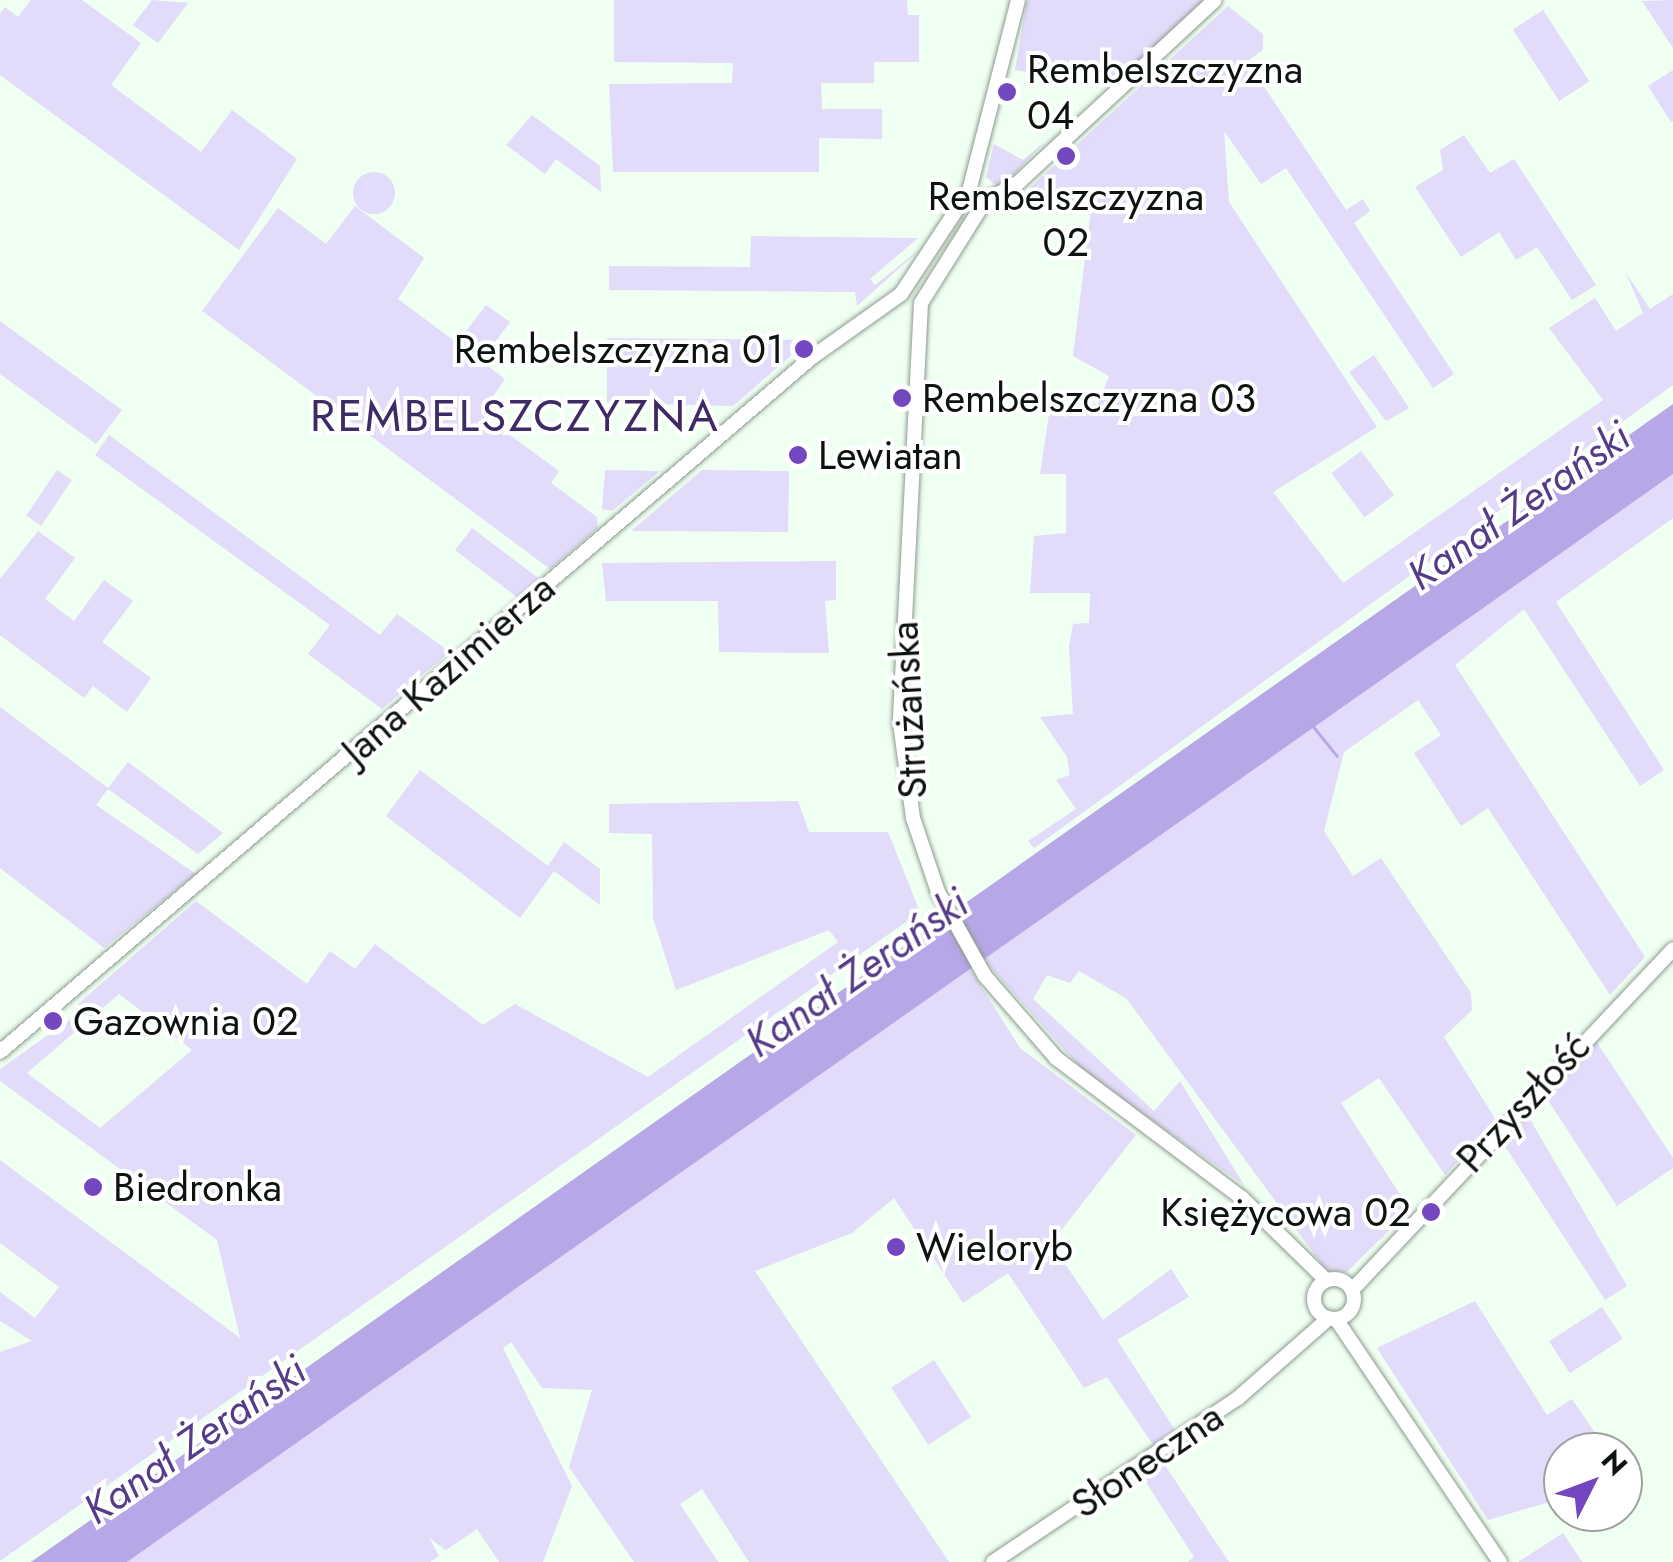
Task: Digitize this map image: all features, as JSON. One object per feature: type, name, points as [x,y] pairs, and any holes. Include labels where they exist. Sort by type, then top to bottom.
[{"type":"main road","points":[[985,201],[968,192],[1018,0]]},
{"type":"main road","points":[[900,294],[920,303],[985,201],[1019,182],[1215,0]]},
{"type":"main road","name":"Jana Kazimierza","points":[[0,1052],[812,358],[900,294],[968,192]]},
{"type":"main road","points":[[958,210],[971,220]]},
{"type":"main road","points":[[914,275],[930,287]]},
{"type":"main road","name":"Strużańska","points":[[920,303],[900,723],[913,818],[938,892],[985,976],[1056,1058],[1242,1198],[1322,1284]]},
{"type":"main road","name":"Przyszłość","points":[[1349,1286],[1673,949]]},
{"type":"main road","points":[[1333,1315],[1349,1286],[1322,1284],[1333,1315],[1364,1355],[1500,1562]]},
{"type":"main road","name":"Słoneczna","points":[[992,1562],[1295,1350],[1333,1315]]},
{"type":"shaded area","points":[[31,0],[82,0],[141,43],[111,85],[201,152],[232,110],[297,159],[239,250],[0,75],[0,14],[5,7],[18,17]]},
{"type":"shaded area","points":[[152,0],[188,3],[158,43],[133,25]]},
{"type":"shaded area","points":[[614,0],[907,0],[908,15],[919,15],[919,62],[874,62],[874,83],[821,83],[822,109],[882,109],[882,139],[819,138],[819,172],[613,172],[609,84],[732,83],[733,63],[614,62]]},
{"type":"shaded area","points":[[1027,0],[1207,0],[1120,84],[1015,70]]},
{"type":"shaded area","points":[[1673,0],[1673,48],[1642,1]]},
{"type":"shaded area","points":[[1228,6],[1263,34],[1263,50],[1247,61],[1346,210],[1363,199],[1370,211],[1354,223],[1454,374],[1433,388],[1286,168],[1261,184],[1224,131],[1229,202],[1377,427],[1273,492],[1343,583],[1603,400],[1549,328],[1595,298],[1616,331],[1643,313],[1626,273],[1650,309],[1673,294],[1673,385],[1034,848],[1028,841],[1076,809],[1056,780],[1070,775],[1067,757],[1040,717],[1073,714],[1069,646],[1073,624],[1089,623],[1090,593],[1030,593],[1034,536],[1066,533],[1066,474],[1040,474],[1049,414],[1066,417],[1070,401],[1098,404],[1109,376],[1073,356],[1091,210],[1008,208]]},
{"type":"shaded area","points":[[1543,10],[1589,81],[1559,101],[1513,30]]},
{"type":"shaded area","points":[[1673,70],[1673,121],[1671,122],[1648,86]]},
{"type":"shaded area","points":[[532,115],[600,166],[601,192],[556,159],[545,174],[506,145]]},
{"type":"shaded area","points":[[1464,135],[1490,173],[1514,159],[1596,285],[1572,300],[1537,247],[1516,260],[1499,232],[1461,257],[1415,187],[1443,170],[1440,150]]},
{"type":"shaded area","points":[[1045,142],[1000,189],[986,177],[994,144],[1023,160]]},
{"type":"shaded area","points":[[374,172],[389,178],[395,193],[389,208],[374,214],[359,208],[353,193],[359,178]]},
{"type":"shaded area","points":[[355,206],[424,258],[398,299],[457,343],[486,305],[510,322],[481,361],[505,379],[481,414],[559,471],[551,483],[597,517],[598,528],[550,569],[202,311],[278,208],[326,244]]},
{"type":"shaded area","points":[[751,236],[918,238],[870,279],[875,285],[924,246],[857,306],[855,292],[609,290],[609,266],[750,267]]},
{"type":"shaded area","points":[[0,321],[122,410],[96,444],[0,374]]},
{"type":"shaded area","points":[[607,338],[809,340],[733,406],[607,403]]},
{"type":"shaded area","points":[[1374,355],[1409,408],[1386,421],[1349,372]]},
{"type":"shaded area","points":[[1673,404],[1673,474],[1391,673],[127,1562],[31,1562]]},
{"type":"shaded area","points":[[109,435],[380,635],[397,614],[450,652],[382,709],[308,654],[330,625],[95,455]]},
{"type":"shaded area","points":[[1361,451],[1394,495],[1365,517],[1331,473]]},
{"type":"shaded area","points":[[57,470],[72,480],[41,526],[26,516]]},
{"type":"shaded area","points":[[605,470],[660,471],[612,511],[602,509]]},
{"type":"shaded area","points":[[702,470],[789,471],[788,532],[631,531]]},
{"type":"shaded area","points":[[1673,474],[1673,518],[1556,602],[1664,770],[1640,786],[1524,609],[1455,665],[1645,957],[1610,995],[1488,808],[1461,826],[1414,753],[1441,735],[1418,700],[1344,752],[1324,831],[1353,876],[1381,858],[1471,993],[1472,1010],[1444,1037],[1496,1120],[1445,1175],[1379,1078],[1341,1103],[1410,1210],[1347,1272],[1326,1270],[1126,998],[1079,971],[1070,983],[1047,975],[1033,999],[1154,1111],[1180,1081],[1244,1185],[1087,1075],[982,958]]},
{"type":"shaded area","points":[[472,528],[539,579],[522,601],[455,550]]},
{"type":"shaded area","points":[[38,531],[75,558],[45,599],[74,621],[104,580],[133,601],[102,642],[151,678],[127,712],[93,686],[84,698],[0,635],[0,579]]},
{"type":"shaded area","points":[[836,561],[836,600],[825,601],[829,653],[719,652],[718,601],[606,601],[602,563]]},
{"type":"shaded area","points":[[0,707],[108,788],[128,762],[223,833],[198,854],[108,789],[96,805],[196,874],[104,948],[0,868]]},
{"type":"shaded area","points":[[420,770],[548,866],[564,842],[600,869],[600,905],[554,871],[520,918],[386,816]]},
{"type":"shaded area","points":[[798,801],[809,832],[888,832],[920,912],[0,1561],[0,1352],[32,1341],[0,1321],[0,1292],[35,1318],[59,1287],[0,1243],[0,1160],[240,1338],[217,1240],[0,1081],[0,1069],[75,1016],[83,1025],[27,1073],[100,1128],[192,1050],[119,994],[91,1018],[78,1004],[196,901],[307,984],[330,951],[355,969],[375,944],[483,1025],[515,1004],[648,1077],[838,942],[829,930],[676,990],[653,918],[652,834],[609,833],[609,804]]},
{"type":"shaded area","points":[[969,967],[1020,1048],[1136,1135],[1051,1243],[1103,1320],[1171,1269],[1189,1297],[1117,1340],[1177,1433],[1156,1449],[1107,1377],[1084,1388],[1008,1273],[963,1303],[894,1198],[852,1233],[755,1271],[949,1562],[749,1562],[702,1489],[680,1504],[718,1562],[634,1562],[569,1467],[592,1390],[542,1388],[511,1342],[503,1348],[572,1486],[543,1562],[499,1562],[477,1529],[446,1550],[429,1538],[439,1556],[430,1562],[127,1562]]},
{"type":"shaded area","points":[[1596,1041],[1673,1158],[1673,1168],[1617,1206],[1542,1091]]},
{"type":"shaded area","points":[[1527,1114],[1627,1286],[1605,1300],[1499,1137]]},
{"type":"shaded area","points":[[1475,1301],[1547,1415],[1572,1399],[1594,1432],[1543,1432],[1543,1504],[1488,1520],[1377,1348]]},
{"type":"shaded area","points":[[1602,1307],[1623,1339],[1570,1373],[1549,1341]]},
{"type":"shaded area","points":[[934,1360],[971,1417],[928,1445],[891,1388]]},
{"type":"shaded area","points":[[1161,1459],[1229,1562],[1188,1562],[1194,1557],[1140,1473]]},
{"type":"shaded area","points":[[1563,1533],[1582,1562],[1518,1562]]},
{"type":"waterway","points":[[1313,726],[1337,756]]},
{"type":"place","name":"Rembelszczyzna 04","points":[[1007,92]]},
{"type":"place","name":"Rembelszczyzna 02","points":[[1066,156]]},
{"type":"place","name":"Rembelszczyzna 01","points":[[804,349]]},
{"type":"place","name":"Rembelszczyzna 03","points":[[902,398]]},
{"type":"place","name":"Lewiatan","points":[[798,455]]},
{"type":"place","name":"Gazownia 02","points":[[53,1021]]},
{"type":"place","name":"Biedronka","points":[[93,1187]]},
{"type":"place","name":"Księżycowa 02","points":[[1431,1212]]},
{"type":"place","name":"Wieloryb","points":[[896,1247]]},
{"type":"district","name":"REMBELSZCZYZNA","points":[[515,416]]},
{"type":"water label","name":"Kanał Żerański","points":[[1519,506]]},
{"type":"water label","name":"Kanał Żerański","points":[[857,973]]},
{"type":"water label","name":"Kanał Żerański","points":[[195,1440]]}]
